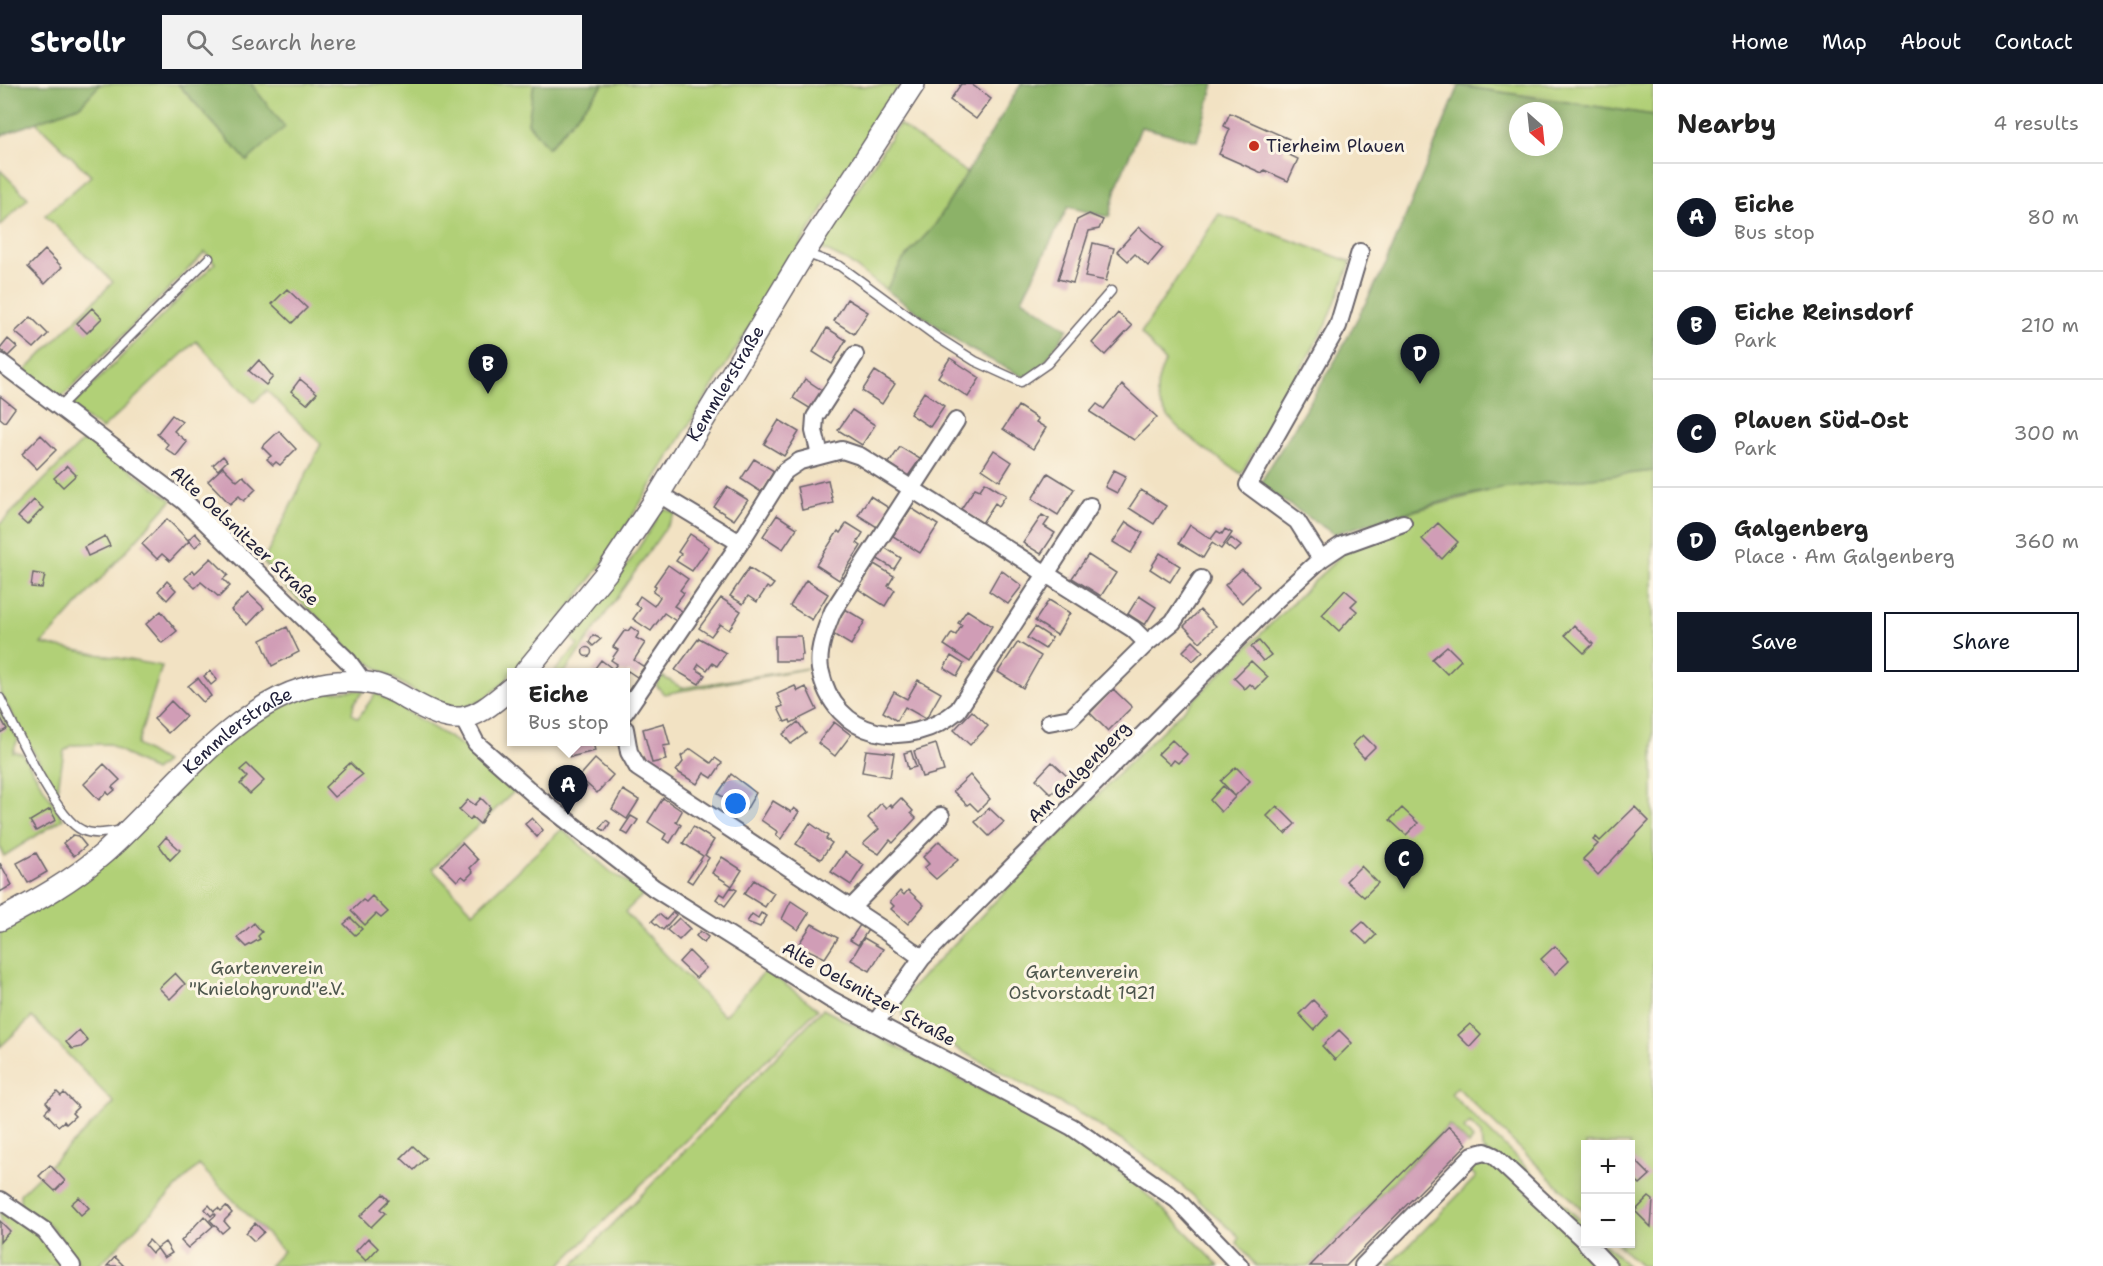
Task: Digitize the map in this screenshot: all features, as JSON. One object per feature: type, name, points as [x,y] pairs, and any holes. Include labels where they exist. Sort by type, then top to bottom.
[{"type":"street","name":"Kemmlerstraße","points":[[528,668],[607,572],[658,494],[805,252],[914,84]]},
{"type":"street","points":[[1321,559],[1297,521],[1248,485],[1338,326],[1360,252]]},
{"type":"street","points":[[820,455],[814,431],[815,417],[855,355]]},
{"type":"street","name":"Alte Oelsnitzer Straße","points":[[0,362],[184,501],[348,661],[364,683]]},
{"type":"street","points":[[956,420],[833,611],[823,636],[820,669],[833,699],[846,716],[864,728],[880,734],[902,736],[941,724],[958,710],[1090,507]]},
{"type":"street","points":[[630,705],[740,543],[785,471],[800,461],[842,450],[860,456],[1133,629],[1147,643]]},
{"type":"street","points":[[658,494],[740,543]]},
{"type":"street","name":"Am Galgenberg","points":[[876,1022],[922,958],[1276,600],[1321,559],[1342,545],[1403,523]]},
{"type":"street","points":[[1049,722],[1071,718],[1147,643],[1173,622],[1201,579]]},
{"type":"street","name":"Kemmlerstraße","points":[[0,920],[69,880],[103,854],[225,735],[255,711],[302,689],[345,681],[375,684],[438,716],[463,718]]},
{"type":"street","points":[[463,718],[485,710],[507,691]]},
{"type":"street","name":"Alte Oelsnitzer Straße","points":[[463,718],[476,743],[538,798],[654,888],[797,979],[1072,1127],[1178,1200],[1240,1266]]},
{"type":"street","points":[[628,746],[638,768],[851,908],[922,958]]},
{"type":"street","points":[[851,908],[941,816]]},
{"type":"street","points":[[1363,1266],[1473,1155],[1485,1152],[1494,1156],[1581,1238]]},
{"type":"street","points":[[0,1200],[45,1231],[72,1266]]},
{"type":"street","points":[[1591,1248],[1608,1266]]},
{"type":"lane","points":[[805,252],[840,266],[937,338],[975,361],[1021,382],[1047,364],[1111,291]]},
{"type":"lane","points":[[59,407],[209,258]]},
{"type":"lane","points":[[0,698],[25,747],[69,821],[85,832],[97,833],[129,829]]},
{"type":"green space","points":[[0,84],[100,84],[81,105],[0,136]]},
{"type":"green space","points":[[100,84],[178,84],[247,161],[251,84],[534,84],[528,123],[548,148],[604,84],[899,86],[605,560],[547,637],[518,668],[507,668],[506,681],[483,700],[465,707],[452,708],[431,702],[349,650],[335,633],[274,577],[274,573],[263,562],[321,444],[267,391],[254,402],[196,341],[102,429],[77,412],[73,405],[215,263],[205,252],[61,398],[24,372],[113,282],[45,215],[91,176],[36,122],[81,105]]},
{"type":"green space","points":[[178,84],[251,84],[285,127],[247,161]]},
{"type":"green space","points":[[534,84],[604,84],[548,148],[528,123]]},
{"type":"green space","points":[[1021,84],[1214,84],[1197,141],[1141,127],[1116,188],[1109,217],[1068,207],[1022,299],[1068,329],[1031,381],[968,348],[886,290],[903,260],[935,225]]},
{"type":"green space","points":[[1454,84],[1653,84],[1653,115],[1482,89]]},
{"type":"green space","points":[[1459,86],[1653,115],[1653,471],[1500,488],[1455,498],[1334,534],[1259,485],[1335,361],[1386,264]]},
{"type":"green space","points":[[899,124],[968,174],[935,225],[903,260],[886,290],[847,261],[820,248]]},
{"type":"green space","points":[[0,170],[28,198],[0,226]]},
{"type":"green space","points":[[1219,214],[1351,262],[1327,323],[1241,474],[1192,439],[1168,417],[1157,394],[1158,381],[1165,362],[1141,333]]},
{"type":"green space","points":[[86,438],[172,500],[42,644],[162,666],[137,745],[165,762],[154,771],[109,744],[73,745],[64,751],[57,793],[0,693],[0,524]]},
{"type":"green space","name":"Gartenverein Ostvorstadt 1921","points":[[1653,471],[1653,1266],[1640,1266],[1621,1248],[1635,1248],[1635,1140],[1581,1140],[1581,1208],[1457,1087],[1451,1094],[1581,1221],[1581,1235],[1482,1148],[1481,1134],[1470,1123],[1464,1129],[1473,1139],[1469,1145],[1449,1125],[1309,1266],[1256,1266],[1237,1243],[1239,1238],[1237,1235],[1160,1166],[1084,1116],[903,1020],[901,999],[1124,768],[1376,521],[1500,488]]},
{"type":"green space","points":[[664,509],[676,513],[568,668],[558,668],[578,645],[571,639],[625,569],[657,519],[653,516]]},
{"type":"green space","points":[[815,667],[664,694],[656,685],[662,676],[682,688]]},
{"type":"green space","name":"Gartenverein \"Knielohgrund\"e.V.","points":[[365,690],[354,703],[352,714],[358,718],[376,693],[470,750],[517,789],[432,869],[473,912],[562,829],[612,873],[645,893],[625,912],[724,1016],[766,970],[818,1009],[559,1266],[269,1266],[283,1251],[199,1165],[98,1266],[81,1266],[52,1227],[20,1206],[20,1194],[114,1103],[32,1017],[0,1047],[0,928],[256,717],[312,693]]},
{"type":"green space","points":[[0,706],[18,739],[13,752],[22,753],[63,819],[4,856],[0,848]]},
{"type":"green space","points":[[823,1009],[1047,1124],[1066,1140],[1101,1159],[1148,1196],[1219,1266],[572,1266]]},
{"type":"green space","points":[[1485,1152],[1581,1241],[1581,1248],[1589,1248],[1608,1266],[1389,1266],[1476,1177],[1464,1164]]},
{"type":"green space","points":[[0,1204],[27,1219],[63,1266],[0,1266]]},
{"type":"green space","points":[[1595,1248],[1609,1248],[1628,1266],[1614,1266]]},
{"type":"building","points":[[961,84],[971,84],[991,99],[976,119],[950,100]]},
{"type":"building","name":"Tierheim Plauen","points":[[1230,113],[1289,139],[1283,152],[1298,159],[1288,181],[1264,170],[1262,173],[1219,154],[1230,129],[1224,126]]},
{"type":"building","points":[[1089,214],[1103,220],[1099,229],[1089,231],[1073,283],[1058,279],[1077,220]]},
{"type":"building","points":[[1139,227],[1163,248],[1148,266],[1135,254],[1128,261],[1117,251]]},
{"type":"building","points":[[1093,243],[1114,248],[1106,281],[1085,277]]},
{"type":"building","points":[[45,250],[62,267],[45,284],[28,267]]},
{"type":"building","points":[[287,289],[307,308],[292,323],[272,304]]},
{"type":"building","points":[[847,299],[868,312],[854,334],[834,321]]},
{"type":"building","points":[[92,308],[102,318],[87,333],[77,323]]},
{"type":"building","points":[[1118,313],[1132,326],[1105,355],[1092,343]]},
{"type":"building","points":[[31,317],[48,334],[34,348],[15,332]]},
{"type":"building","points":[[827,328],[846,340],[832,364],[813,352]]},
{"type":"building","points":[[8,339],[17,347],[8,356],[0,349]]},
{"type":"building","points":[[950,358],[980,378],[968,397],[938,377]]},
{"type":"building","points":[[259,360],[273,377],[266,385],[249,371]]},
{"type":"building","points":[[875,371],[895,384],[882,404],[862,391]]},
{"type":"building","points":[[300,379],[317,393],[307,404],[291,391]]},
{"type":"building","points":[[805,379],[823,391],[811,409],[793,398]]},
{"type":"building","points":[[1122,385],[1157,417],[1134,440],[1090,412],[1097,404],[1104,409]]},
{"type":"building","points":[[924,392],[944,406],[930,427],[910,414]]},
{"type":"building","points":[[0,396],[15,408],[5,422],[0,418]]},
{"type":"building","points":[[1018,406],[1038,419],[1036,422],[1046,428],[1033,449],[1003,429]]},
{"type":"building","points":[[852,410],[875,425],[862,445],[838,430]]},
{"type":"building","points":[[172,415],[182,422],[174,431],[187,442],[176,456],[165,448],[168,444],[157,434]]},
{"type":"building","points":[[779,420],[799,432],[784,456],[764,444]]},
{"type":"building","points":[[279,431],[296,449],[280,465],[276,462],[273,465],[267,459],[271,456],[262,447]]},
{"type":"building","points":[[41,435],[56,450],[37,469],[22,454]]},
{"type":"building","points":[[900,447],[920,459],[908,476],[889,463]]},
{"type":"building","points":[[994,450],[1012,462],[1000,481],[982,469]]},
{"type":"building","points":[[223,456],[227,461],[218,470],[213,465]]},
{"type":"building","points":[[754,459],[774,471],[761,492],[741,479]]},
{"type":"building","points":[[67,466],[76,475],[63,487],[54,478]]},
{"type":"building","points":[[223,467],[237,481],[243,476],[256,489],[244,501],[239,496],[230,504],[208,481]]},
{"type":"building","points":[[1114,470],[1126,476],[1117,493],[1105,487]]},
{"type":"building","points":[[1048,473],[1074,489],[1058,515],[1032,499]]},
{"type":"building","points":[[828,480],[833,503],[802,510],[797,487]]},
{"type":"building","points":[[985,482],[1006,495],[999,506],[995,503],[982,523],[961,509],[975,488],[980,490]]},
{"type":"building","points":[[727,487],[748,500],[734,520],[714,507]]},
{"type":"building","points":[[1141,490],[1166,506],[1154,524],[1129,508]]},
{"type":"building","points":[[870,496],[889,508],[877,527],[858,515]]},
{"type":"building","points":[[34,500],[43,508],[27,525],[18,517]]},
{"type":"building","points":[[911,508],[938,525],[920,553],[893,536]]},
{"type":"building","points":[[777,515],[797,528],[783,549],[763,536]]},
{"type":"building","points":[[1042,515],[1049,519],[1044,526],[1055,533],[1041,554],[1023,543]]},
{"type":"building","points":[[167,519],[189,541],[170,561],[162,554],[157,559],[142,544]]},
{"type":"building","points":[[1126,522],[1143,533],[1131,553],[1113,542]]},
{"type":"building","points":[[847,523],[863,533],[857,543],[861,546],[839,580],[816,565],[838,531],[840,533]]},
{"type":"building","points":[[1438,523],[1458,542],[1442,559],[1422,539]]},
{"type":"building","points":[[1190,525],[1211,539],[1217,531],[1222,534],[1225,529],[1232,533],[1221,549],[1212,543],[1203,558],[1179,543]]},
{"type":"building","points":[[195,533],[202,541],[195,547],[188,540]]},
{"type":"building","points":[[690,534],[709,547],[692,571],[676,561],[681,554],[678,552]]},
{"type":"building","points":[[105,536],[110,546],[88,556],[84,547]]},
{"type":"building","points":[[1231,538],[1241,546],[1235,552],[1226,545]]},
{"type":"building","points":[[884,547],[901,558],[894,569],[876,558]]},
{"type":"building","points":[[1160,553],[1180,566],[1170,582],[1150,569]]},
{"type":"building","points":[[1088,555],[1116,573],[1101,596],[1072,578]]},
{"type":"building","points":[[211,558],[228,575],[223,579],[230,586],[219,597],[201,582],[195,588],[185,578],[193,570],[195,573]]},
{"type":"building","points":[[874,564],[894,576],[888,586],[895,590],[885,606],[858,589]]},
{"type":"building","points":[[668,565],[688,579],[680,590],[684,593],[674,606],[682,611],[676,621],[664,613],[651,631],[633,619],[641,608],[635,604],[640,596],[654,606],[660,597],[653,592],[656,586],[654,585]]},
{"type":"building","points":[[749,568],[774,584],[770,589],[767,587],[757,602],[748,596],[743,604],[730,596]]},
{"type":"building","points":[[1242,569],[1259,586],[1242,603],[1225,585]]},
{"type":"building","points":[[1001,570],[1022,586],[1008,604],[989,591]]},
{"type":"building","points":[[33,573],[45,575],[42,588],[31,587]]},
{"type":"building","points":[[806,580],[828,594],[812,620],[790,606]]},
{"type":"building","points":[[167,581],[176,590],[167,600],[158,591]]},
{"type":"building","points":[[1345,590],[1357,600],[1351,606],[1357,611],[1339,631],[1322,615]]},
{"type":"building","points":[[248,593],[264,608],[248,625],[231,610]]},
{"type":"building","points":[[1139,596],[1156,607],[1145,625],[1128,614]]},
{"type":"building","points":[[721,598],[741,611],[729,630],[720,624],[711,636],[699,628]]},
{"type":"building","points":[[1049,600],[1070,613],[1057,635],[1035,621]]},
{"type":"building","points":[[845,609],[865,621],[851,645],[831,633]]},
{"type":"building","points":[[967,610],[992,626],[970,662],[944,645],[952,633],[956,635],[962,625],[958,623]]},
{"type":"building","points":[[1200,610],[1216,626],[1200,642],[1184,626]]},
{"type":"building","points":[[161,611],[177,631],[162,643],[146,624]]},
{"type":"building","points":[[1574,625],[1593,644],[1584,653],[1565,635]]},
{"type":"building","points":[[287,627],[299,652],[272,666],[261,640]]},
{"type":"building","points":[[631,627],[639,633],[636,638],[645,643],[634,660],[644,667],[637,677],[630,672],[630,668],[614,668],[617,664],[611,660],[618,650],[613,647],[625,630],[628,631]]},
{"type":"building","points":[[1035,627],[1052,638],[1045,649],[1027,638]]},
{"type":"building","points":[[593,635],[601,639],[593,646],[589,642]]},
{"type":"building","points":[[775,636],[801,636],[803,655],[801,655],[801,661],[775,661]]},
{"type":"building","points":[[699,638],[726,653],[717,666],[712,663],[707,670],[699,664],[696,669],[705,675],[699,684],[675,670]]},
{"type":"building","points":[[1193,641],[1203,651],[1193,661],[1183,651]]},
{"type":"building","points":[[1259,641],[1271,655],[1263,661],[1251,647]]},
{"type":"building","points":[[1018,642],[1041,656],[1023,688],[998,672]]},
{"type":"building","points":[[1447,646],[1461,660],[1447,674],[1432,659]]},
{"type":"building","points":[[587,647],[592,652],[587,657],[582,652]]},
{"type":"building","points":[[951,656],[964,664],[957,676],[944,668]]},
{"type":"building","points":[[601,660],[612,668],[595,668]]},
{"type":"building","points":[[1251,661],[1268,677],[1256,689],[1250,684],[1245,689],[1234,678]]},
{"type":"building","points":[[210,671],[217,680],[211,685],[204,676]]},
{"type":"building","points":[[198,678],[211,696],[203,702],[188,686]]},
{"type":"building","points":[[918,680],[941,693],[926,719],[905,707],[897,721],[883,712],[894,692],[907,699]]},
{"type":"building","points":[[795,686],[798,691],[806,687],[817,710],[791,723],[790,720],[785,722],[778,708],[783,706],[777,694]]},
{"type":"building","points":[[1113,689],[1132,707],[1108,731],[1090,713]]},
{"type":"building","points":[[171,701],[186,716],[168,733],[154,719]]},
{"type":"building","points":[[972,711],[988,726],[970,745],[954,730]]},
{"type":"building","points":[[0,717],[7,729],[0,733]]},
{"type":"building","points":[[798,722],[806,733],[791,744],[783,734]]},
{"type":"building","points":[[834,722],[851,735],[835,756],[818,743]]},
{"type":"building","points":[[664,723],[670,745],[663,746],[666,760],[652,763],[643,729]]},
{"type":"building","points":[[1363,735],[1375,747],[1364,758],[1352,745]]},
{"type":"building","points":[[1172,740],[1187,754],[1178,763],[1174,760],[1170,765],[1158,754]]},
{"type":"building","points":[[936,744],[944,771],[922,777],[914,751]]},
{"type":"building","points":[[567,746],[594,746],[595,751],[570,757]]},
{"type":"building","points":[[691,749],[711,763],[715,758],[722,763],[712,778],[704,773],[697,784],[676,771],[683,762],[681,756]]},
{"type":"building","points":[[866,750],[894,753],[890,777],[862,772]]},
{"type":"building","points":[[911,751],[916,767],[908,769],[904,753]]},
{"type":"building","points":[[595,759],[613,775],[597,793],[579,777]]},
{"type":"building","points":[[1052,762],[1068,777],[1051,794],[1036,779]]},
{"type":"building","points":[[350,763],[362,775],[334,797],[325,787]]},
{"type":"building","points":[[104,764],[120,780],[112,787],[115,790],[109,795],[107,792],[99,800],[84,784]]},
{"type":"building","points":[[247,764],[264,781],[250,794],[240,784],[247,777],[240,770]]},
{"type":"building","points":[[1236,767],[1250,781],[1235,796],[1221,781]]},
{"type":"building","points":[[731,774],[756,793],[746,810],[718,794]]},
{"type":"building","points":[[970,775],[990,799],[978,811],[970,803],[967,805],[953,791]]},
{"type":"building","points":[[576,777],[587,787],[574,802],[559,787],[566,778],[570,782]]},
{"type":"building","points":[[1223,786],[1235,797],[1221,812],[1210,800]]},
{"type":"building","points":[[623,790],[639,800],[627,819],[612,809]]},
{"type":"building","points":[[481,798],[490,807],[480,824],[472,817],[470,820],[459,810],[468,800],[475,805]]},
{"type":"building","points":[[663,798],[682,811],[676,822],[681,825],[670,843],[663,839],[666,834],[648,822]]},
{"type":"building","points":[[901,798],[916,818],[893,843],[890,840],[879,854],[863,844],[879,829],[868,818],[881,803],[886,808],[890,804],[892,807]]},
{"type":"building","points":[[773,801],[791,812],[794,808],[799,812],[781,839],[776,835],[778,832],[761,820]]},
{"type":"building","points":[[1277,806],[1295,824],[1285,834],[1267,816]]},
{"type":"building","points":[[1635,807],[1649,821],[1598,875],[1583,859],[1598,844],[1593,840],[1596,837],[1600,841]]},
{"type":"building","points":[[989,808],[1004,822],[989,836],[975,822]]},
{"type":"building","points":[[1402,808],[1418,823],[1406,835],[1390,820]]},
{"type":"building","points":[[50,809],[56,820],[36,831],[30,821]]},
{"type":"building","points":[[631,816],[638,820],[628,835],[621,831]]},
{"type":"building","points":[[532,818],[543,830],[537,837],[525,824]]},
{"type":"building","points":[[606,820],[610,823],[605,831],[600,828]]},
{"type":"building","points":[[810,823],[828,836],[826,839],[832,843],[821,859],[796,844]]},
{"type":"building","points":[[693,827],[714,840],[705,855],[709,858],[692,883],[687,880],[703,856],[683,843]]},
{"type":"building","points":[[73,835],[78,836],[86,846],[74,856],[63,843]]},
{"type":"building","points":[[166,837],[180,850],[170,860],[159,845]]},
{"type":"building","points":[[939,841],[958,860],[936,879],[924,868],[929,864],[923,857]]},
{"type":"building","points":[[462,843],[478,860],[470,868],[473,872],[466,879],[462,876],[457,881],[441,865]]},
{"type":"building","points":[[845,852],[864,865],[851,885],[831,872]]},
{"type":"building","points":[[36,853],[47,872],[28,883],[17,863]]},
{"type":"building","points":[[722,857],[742,870],[732,886],[712,873]]},
{"type":"building","points":[[0,863],[12,885],[0,892]]},
{"type":"building","points":[[1361,866],[1378,883],[1364,897],[1346,881]]},
{"type":"building","points":[[754,880],[774,893],[765,907],[744,894]]},
{"type":"building","points":[[731,887],[737,890],[725,906],[716,899],[720,893],[725,896]]},
{"type":"building","points":[[908,890],[924,905],[908,924],[891,909],[894,906],[890,902],[900,891],[904,895]]},
{"type":"building","points":[[372,896],[388,912],[381,918],[376,914],[365,925],[351,911],[363,900],[366,902]]},
{"type":"building","points":[[791,901],[809,913],[798,930],[782,919]]},
{"type":"building","points":[[673,912],[676,915],[663,930],[652,921],[659,914],[666,920]]},
{"type":"building","points":[[761,913],[767,916],[760,927],[747,922],[752,914],[758,918]]},
{"type":"building","points":[[351,918],[362,929],[355,935],[344,924]]},
{"type":"building","points":[[679,918],[690,929],[679,940],[667,930]]},
{"type":"building","points":[[1363,922],[1376,935],[1367,944],[1353,931]]},
{"type":"building","points":[[254,923],[262,932],[258,936],[260,939],[246,947],[237,938]]},
{"type":"building","points":[[812,924],[838,938],[825,958],[798,945]]},
{"type":"building","points":[[860,925],[868,930],[858,945],[850,940]]},
{"type":"building","points":[[700,931],[708,937],[704,943],[696,936]]},
{"type":"building","points":[[864,938],[883,949],[870,971],[851,960]]},
{"type":"building","points":[[1555,946],[1569,961],[1555,974],[1541,959]]},
{"type":"building","points":[[689,951],[706,968],[696,978],[679,962]]},
{"type":"building","points":[[175,973],[185,984],[170,999],[159,988]]},
{"type":"building","points":[[1313,1000],[1328,1015],[1314,1030],[1299,1014]]},
{"type":"building","points":[[1470,1024],[1481,1035],[1470,1047],[1458,1035]]},
{"type":"building","points":[[79,1030],[88,1041],[81,1047],[72,1049],[66,1042]]},
{"type":"building","points":[[1339,1030],[1352,1043],[1335,1060],[1322,1046]]},
{"type":"building","points":[[57,1092],[61,1096],[64,1093],[78,1107],[72,1113],[75,1116],[66,1124],[64,1121],[58,1126],[45,1112],[50,1107],[46,1102]]},
{"type":"building","points":[[1449,1126],[1467,1144],[1346,1266],[1310,1266]]},
{"type":"building","points":[[413,1146],[426,1158],[414,1170],[401,1158]]},
{"type":"building","points":[[1635,1160],[1650,1175],[1640,1184],[1635,1180]]},
{"type":"building","points":[[50,1165],[65,1181],[55,1191],[39,1176]]},
{"type":"building","points":[[383,1194],[389,1200],[380,1209],[385,1213],[371,1227],[360,1216]]},
{"type":"building","points":[[79,1197],[89,1208],[81,1215],[71,1204]]},
{"type":"building","points":[[1649,1197],[1653,1200],[1651,1227],[1635,1211]]},
{"type":"building","points":[[209,1205],[214,1211],[218,1208],[221,1211],[226,1206],[232,1213],[224,1221],[229,1227],[222,1233],[210,1220],[216,1215],[214,1213],[211,1216],[205,1209]]},
{"type":"building","points":[[204,1216],[213,1226],[188,1248],[181,1241]]},
{"type":"building","points":[[0,1221],[10,1231],[0,1242]]},
{"type":"building","points":[[255,1223],[264,1232],[254,1241],[246,1233]]},
{"type":"building","points":[[368,1238],[378,1248],[366,1261],[356,1251]]},
{"type":"building","points":[[149,1240],[157,1248],[152,1253],[145,1245]]},
{"type":"building","points":[[165,1242],[172,1253],[164,1258],[157,1248]]},
{"type":"building","points":[[115,1257],[124,1266],[107,1266]]},
{"type":"place","name":"Tierheim Plauen","points":[[1254,146]]},
{"type":"place","name":"Galgenberg","points":[[1420,384]]},
{"type":"place","name":"Eiche Reinsdorf","points":[[488,394]]},
{"type":"place","name":"Eiche","points":[[568,815]]},
{"type":"place","name":"Plauen Süd-Ost","points":[[1404,889]]}]
